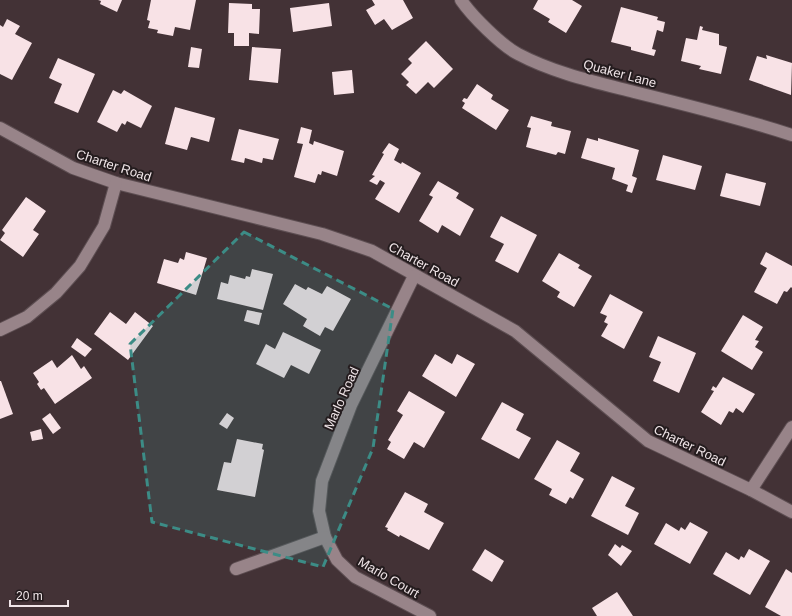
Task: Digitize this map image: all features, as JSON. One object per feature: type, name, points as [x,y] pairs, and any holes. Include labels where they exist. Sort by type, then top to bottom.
[{"type":"street","name":"Quaker Lane","points":[[461,0],[467,9],[511,48],[541,65],[596,82],[755,123],[792,135]]},
{"type":"street","name":"Charter Road","points":[[0,128],[73,168],[116,183],[322,234],[372,251],[414,276],[515,331],[648,441],[751,490],[792,512]]},
{"type":"street","points":[[0,330],[27,317],[56,293],[80,266],[104,226],[116,183]]},
{"type":"street","name":"Marlo Road","points":[[325,537],[319,511],[322,481],[351,405],[414,276]]},
{"type":"street","points":[[751,490],[792,427]]},
{"type":"street","points":[[236,569],[325,537]]},
{"type":"street","name":"Marlo Court","points":[[325,537],[337,560],[355,577],[430,616]]},
{"type":"highlighted area","points":[[244,232],[393,309],[373,448],[323,567],[152,522],[130,344]]},
{"type":"building","points":[[98,0],[122,0],[117,12],[100,4],[101,1]]},
{"type":"building","points":[[151,0],[196,0],[190,30],[175,27],[173,36],[157,33],[158,30],[148,28],[150,21],[147,20]]},
{"type":"building","points":[[372,0],[403,0],[413,18],[392,30],[384,19],[375,25],[366,10],[375,5]]},
{"type":"building","points":[[538,0],[572,0],[582,6],[566,33],[548,22],[550,19],[533,9]]},
{"type":"building","points":[[229,3],[252,4],[252,9],[260,9],[259,34],[249,33],[249,46],[234,46],[234,33],[228,33]]},
{"type":"building","points":[[329,3],[332,26],[293,32],[290,8]]},
{"type":"building","points":[[621,7],[658,17],[657,20],[665,22],[663,32],[657,30],[652,49],[656,50],[654,56],[631,50],[631,47],[611,42]]},
{"type":"building","points":[[7,19],[20,26],[15,34],[32,43],[12,80],[0,74],[0,25],[3,27]]},
{"type":"building","points":[[700,26],[703,27],[702,30],[719,34],[719,45],[727,47],[721,74],[699,69],[701,66],[681,61],[686,38],[697,40]]},
{"type":"building","points":[[426,41],[453,69],[434,88],[428,82],[416,94],[406,85],[409,82],[401,74],[412,63],[408,59]]},
{"type":"building","points":[[191,47],[202,49],[199,68],[188,67]]},
{"type":"building","points":[[252,47],[281,49],[278,83],[249,80]]},
{"type":"building","points":[[766,55],[792,63],[791,95],[749,80],[757,56],[767,59]]},
{"type":"building","points":[[58,58],[95,74],[78,113],[54,103],[62,84],[49,78]]},
{"type":"building","points":[[352,70],[354,93],[334,95],[332,72]]},
{"type":"building","points":[[477,84],[493,95],[491,99],[509,110],[496,130],[462,108],[465,103],[462,101],[464,98],[467,99]]},
{"type":"building","points":[[113,90],[121,94],[124,90],[152,106],[141,128],[127,121],[125,125],[122,123],[117,132],[97,122]]},
{"type":"building","points":[[175,107],[215,118],[209,142],[191,137],[187,150],[165,144]]},
{"type":"building","points":[[531,116],[552,122],[551,126],[571,131],[565,154],[558,152],[556,155],[526,147],[531,128],[527,127]]},
{"type":"building","points":[[301,127],[312,130],[309,143],[313,145],[314,141],[344,151],[337,176],[322,171],[321,175],[318,174],[315,183],[294,177],[303,144],[297,143]]},
{"type":"building","points":[[239,129],[279,139],[273,160],[263,158],[262,163],[245,158],[244,163],[231,160]]},
{"type":"building","points":[[587,138],[598,141],[598,138],[639,150],[632,176],[637,178],[632,193],[626,191],[628,185],[612,179],[615,168],[581,158]]},
{"type":"building","points":[[389,143],[399,149],[394,160],[401,164],[402,162],[421,173],[399,213],[375,199],[385,183],[380,180],[377,185],[369,181],[375,176],[372,175],[384,154],[382,153]]},
{"type":"building","points":[[663,155],[702,166],[695,190],[656,180]]},
{"type":"building","points":[[726,173],[766,183],[760,206],[720,196]]},
{"type":"building","points":[[438,181],[459,193],[456,198],[474,209],[460,236],[442,225],[438,233],[419,221],[433,197],[429,195]]},
{"type":"building","points":[[26,197],[46,211],[33,230],[39,234],[23,257],[0,240],[5,233],[2,230]]},
{"type":"building","points":[[501,216],[537,235],[518,273],[495,261],[504,244],[490,237]]},
{"type":"building","points":[[186,252],[207,258],[196,295],[157,283],[164,259],[178,263],[180,258],[184,260]]},
{"type":"building","points":[[766,252],[792,266],[792,288],[791,287],[787,292],[784,291],[777,304],[754,292],[767,268],[760,264]]},
{"type":"building","points":[[559,253],[580,265],[578,268],[592,276],[574,307],[557,297],[560,292],[542,281]]},
{"type":"building","points":[[252,269],[273,274],[263,310],[217,299],[221,282],[228,284],[230,275],[245,279],[246,276],[250,277]]},
{"type":"building","points":[[295,284],[306,290],[308,287],[322,294],[327,286],[351,299],[333,331],[325,327],[320,336],[303,326],[307,319],[283,304]]},
{"type":"building","points":[[610,294],[643,312],[624,349],[601,336],[608,324],[604,322],[607,316],[600,313]]},
{"type":"building","points":[[247,310],[262,313],[259,325],[244,321]]},
{"type":"building","points":[[110,312],[126,324],[135,312],[153,326],[128,360],[94,334]]},
{"type":"building","points":[[743,315],[763,327],[755,340],[759,341],[755,347],[763,352],[752,370],[721,351]]},
{"type":"building","points":[[283,332],[321,350],[309,374],[291,365],[284,378],[256,364],[266,344],[275,349]]},
{"type":"building","points":[[658,336],[696,353],[679,393],[653,381],[661,362],[649,357]]},
{"type":"building","points":[[77,338],[92,349],[85,357],[71,347]]},
{"type":"building","points":[[435,354],[452,364],[457,354],[475,364],[456,397],[422,376]]},
{"type":"building","points":[[72,355],[81,369],[84,366],[92,378],[55,404],[44,388],[41,390],[37,384],[39,382],[33,373],[52,360],[57,368]]},
{"type":"building","points":[[723,377],[755,394],[743,413],[736,408],[733,413],[729,411],[721,425],[701,412],[714,391],[711,390],[713,386],[716,388]]},
{"type":"building","points":[[0,381],[13,414],[0,419]]},
{"type":"building","points":[[409,391],[445,412],[424,448],[414,442],[404,459],[387,449],[391,442],[388,440],[403,415],[397,411]]},
{"type":"building","points":[[502,402],[524,414],[516,430],[531,438],[519,459],[481,439]]},
{"type":"building","points":[[50,413],[61,428],[53,434],[42,419]]},
{"type":"building","points":[[227,413],[234,418],[227,429],[219,424]]},
{"type":"building","points":[[41,429],[43,439],[32,441],[30,432]]},
{"type":"building","points":[[237,439],[263,444],[262,449],[264,450],[255,497],[217,490],[224,462],[231,463]]},
{"type":"building","points":[[557,440],[580,453],[570,471],[584,479],[573,499],[570,497],[566,504],[549,495],[552,489],[534,479]]},
{"type":"building","points":[[612,476],[635,488],[625,506],[639,513],[628,535],[591,516]]},
{"type":"building","points":[[405,492],[428,504],[424,512],[444,523],[429,550],[400,535],[399,537],[387,530],[388,528],[385,527]]},
{"type":"building","points":[[690,522],[708,532],[690,564],[654,544],[666,523],[679,531],[681,527],[685,530]]},
{"type":"building","points":[[615,544],[620,548],[622,545],[632,551],[621,566],[608,555]]},
{"type":"building","points":[[485,549],[504,561],[492,582],[472,570]]},
{"type":"building","points":[[749,549],[770,561],[750,595],[713,574],[726,552],[739,560],[741,556],[744,558]]},
{"type":"building","points":[[786,569],[792,573],[792,616],[781,616],[765,607]]},
{"type":"building","points":[[617,592],[633,616],[597,616],[592,608]]}]
